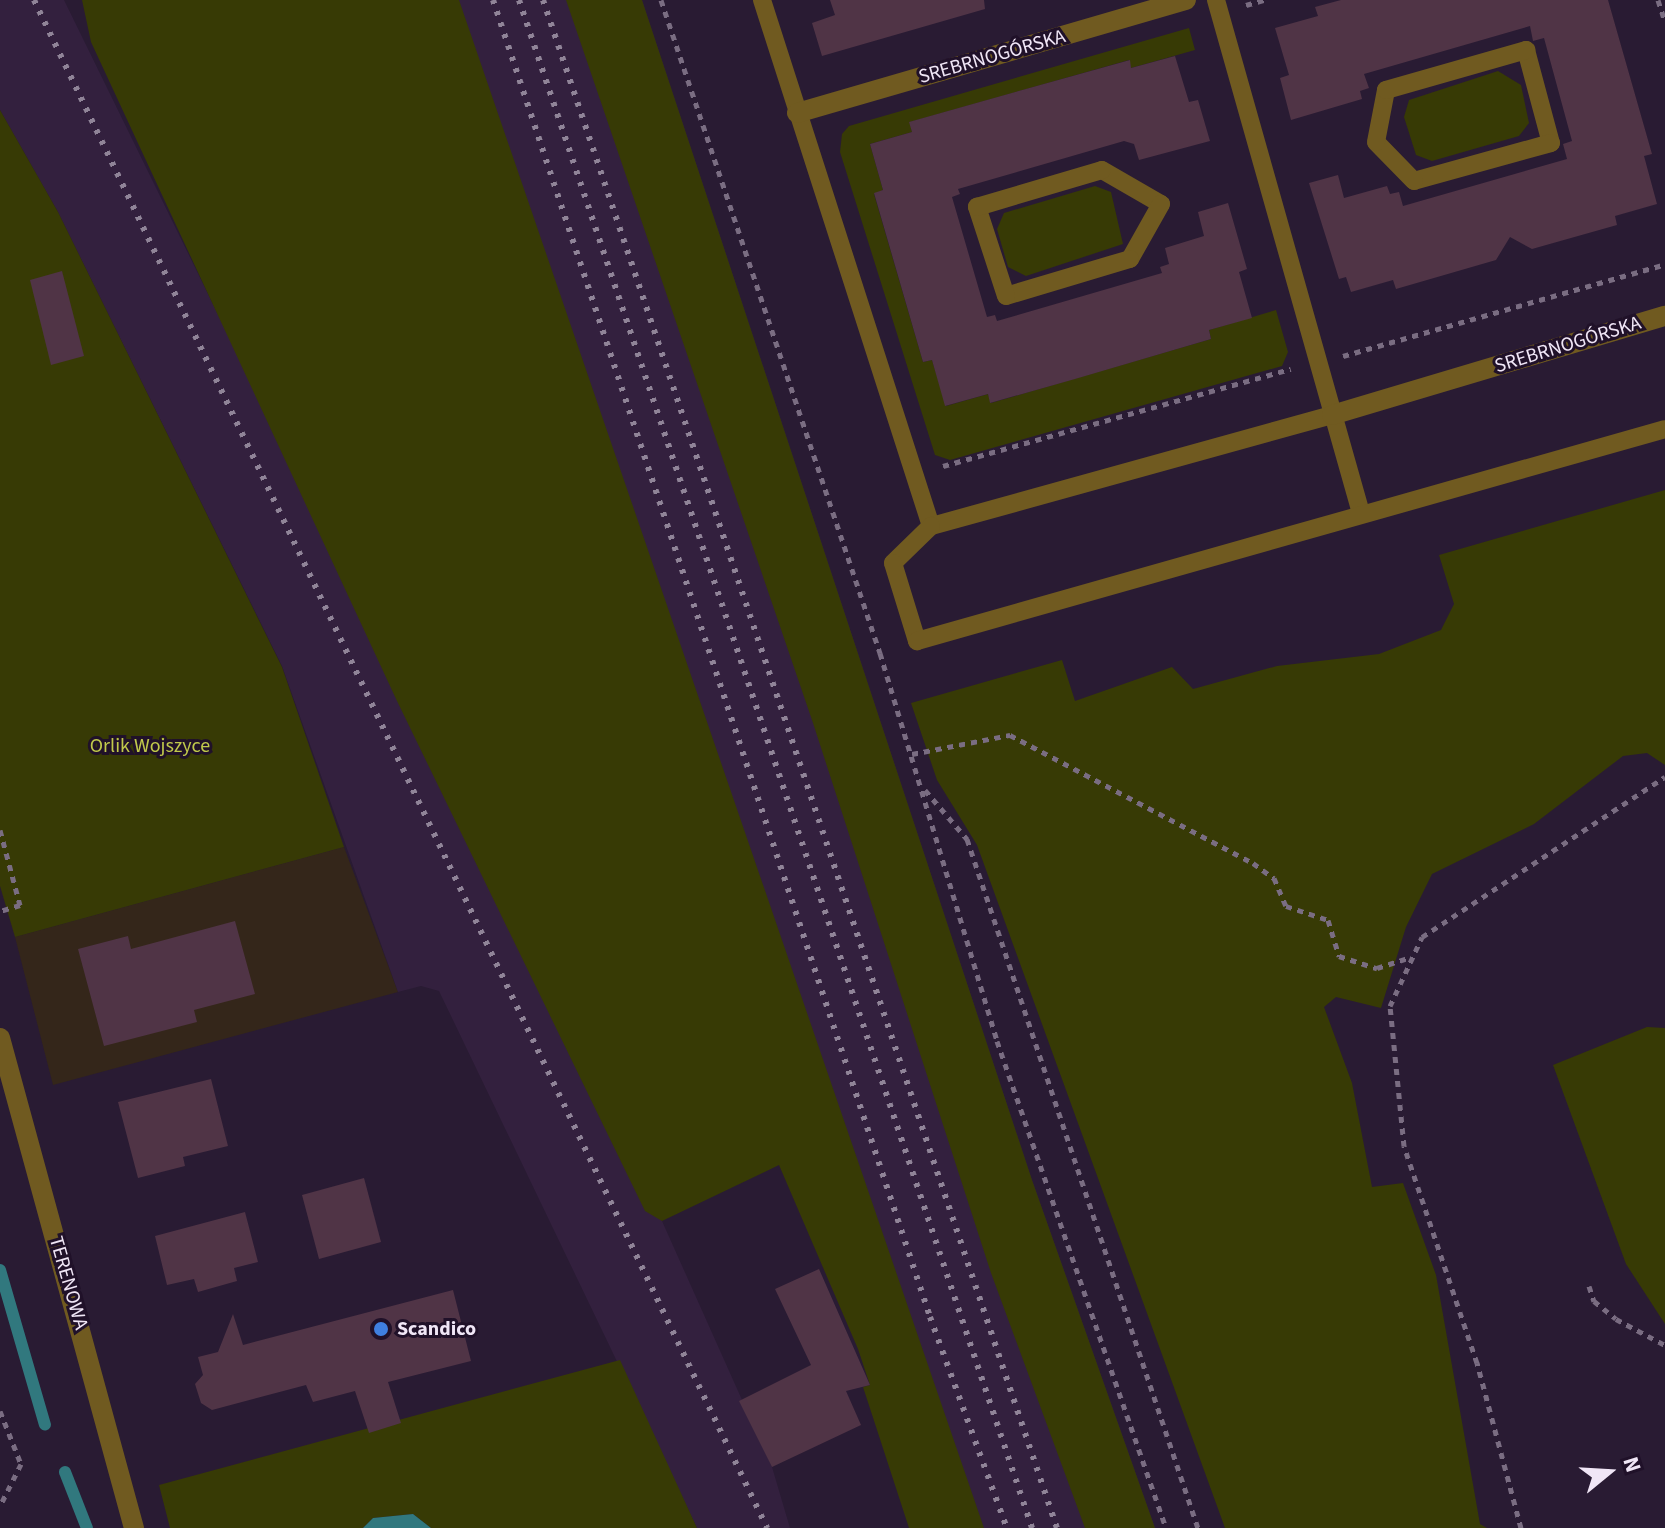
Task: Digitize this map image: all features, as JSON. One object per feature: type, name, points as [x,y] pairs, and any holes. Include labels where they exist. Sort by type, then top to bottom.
[{"type":"street","name":"SREBRNOGÓRSKA","points":[[797,113],[1186,0]]},
{"type":"street","name":"SREBRNOGÓRSKA","points":[[1332,415],[1665,316]]},
{"type":"street","name":"TERENOWA","points":[[0,1038],[134,1528]]},
{"type":"lane","points":[[762,0],[931,526]]},
{"type":"lane","points":[[1216,0],[1361,513]]},
{"type":"lane","points":[[1526,50],[1551,143],[1414,181],[1376,142],[1386,90],[1526,50]]},
{"type":"lane","points":[[1102,170],[1161,204],[1130,259],[1006,296],[977,207],[1102,170]]},
{"type":"lane","points":[[1332,415],[931,526],[893,563],[917,641],[1665,429]]},
{"type":"path","points":[[661,0],[924,790],[997,1041],[1166,1528]]},
{"type":"path","points":[[1658,0],[1665,22]]},
{"type":"path","points":[[1317,361],[1665,264]]},
{"type":"path","points":[[912,754],[1010,735],[1253,863],[1274,878],[1286,906],[1328,920],[1339,956],[1377,968],[1408,958]]},
{"type":"path","points":[[1521,1528],[1477,1363],[1404,1146],[1390,1006],[1408,958],[1422,937],[1462,906],[1665,777]]},
{"type":"path","points":[[924,790],[967,839],[1198,1528]]},
{"type":"path","points":[[0,830],[20,905],[0,911]]},
{"type":"path","points":[[1589,1286],[1594,1301],[1616,1319],[1665,1345]]},
{"type":"path","points":[[0,1411],[21,1464],[0,1506]]},
{"type":"shaded area","points":[[0,0],[64,0],[662,1221],[772,1467],[790,1528],[697,1528],[439,991],[421,986],[398,992],[282,666],[58,212],[0,110]]},
{"type":"shaded area","points":[[438,0],[642,0],[1032,1180],[1155,1528],[960,1528]]},
{"type":"shaded area","points":[[344,847],[398,992],[53,1085],[15,937]]},
{"type":"shaded area","points":[[413,1514],[431,1528],[363,1528],[373,1518]]},
{"type":"green space","points":[[82,0],[459,0],[984,1528],[909,1528],[863,1387],[870,1385],[858,1349],[779,1165],[662,1221],[645,1211],[397,701],[91,42]]},
{"type":"green space","points":[[566,0],[642,0],[1032,1180],[1155,1528],[1085,1528],[991,1273],[813,723]]},
{"type":"green space","points":[[1189,28],[1195,50],[1131,68],[1129,60],[910,122],[912,132],[870,144],[883,190],[874,194],[923,362],[932,360],[946,406],[988,394],[991,403],[1211,339],[1209,330],[1276,310],[1288,352],[1282,366],[950,460],[935,455],[840,152],[842,134],[849,126]]},
{"type":"green space","points":[[1498,71],[1521,85],[1529,123],[1519,136],[1432,161],[1416,155],[1404,117],[1409,100]]},
{"type":"green space","name":"Orlik Wojszyce","points":[[0,110],[58,212],[282,667],[344,847],[15,937],[0,886]]},
{"type":"green space","points":[[1095,186],[1111,192],[1123,244],[1026,276],[1008,267],[997,229],[1004,213]]},
{"type":"green space","points":[[1665,490],[1665,765],[1647,753],[1623,756],[1534,824],[1432,874],[1406,927],[1381,1008],[1336,997],[1324,1007],[1352,1083],[1372,1187],[1403,1183],[1436,1275],[1480,1524],[1487,1528],[1225,1528],[977,845],[937,780],[911,703],[1062,660],[1075,701],[1172,667],[1193,689],[1277,666],[1379,654],[1441,630],[1454,604],[1439,555]]},
{"type":"green space","points":[[1647,1027],[1665,1028],[1665,1324],[1626,1264],[1553,1065]]},
{"type":"green space","points":[[620,1360],[697,1528],[431,1528],[413,1514],[373,1518],[363,1528],[170,1528],[159,1485]]},
{"type":"building","points":[[830,0],[984,0],[985,9],[822,56],[812,23],[835,15]]},
{"type":"building","points":[[1341,0],[1608,0],[1652,154],[1644,156],[1657,204],[1615,216],[1617,225],[1532,249],[1510,237],[1496,260],[1396,289],[1393,280],[1351,292],[1346,277],[1339,279],[1309,183],[1338,175],[1344,198],[1387,186],[1390,194],[1399,192],[1403,206],[1567,159],[1563,144],[1572,141],[1544,38],[1533,41],[1530,26],[1364,74],[1369,88],[1360,91],[1362,99],[1291,120],[1280,78],[1289,75],[1275,28],[1318,16],[1315,7]]},
{"type":"building","points":[[1175,56],[1189,102],[1198,100],[1210,141],[1139,160],[1134,144],[1124,141],[958,189],[960,194],[952,197],[987,317],[995,315],[997,321],[1162,273],[1160,267],[1169,264],[1165,248],[1204,236],[1198,212],[1228,203],[1247,269],[1239,272],[1252,318],[1209,330],[1211,339],[1075,379],[990,403],[988,394],[945,406],[932,360],[923,362],[874,193],[883,190],[870,144],[912,132],[909,122],[1130,60],[1131,68]]},
{"type":"building","points":[[62,271],[84,356],[51,365],[30,280]]},
{"type":"building","points":[[235,921],[255,994],[194,1010],[197,1022],[104,1046],[78,949],[128,936],[131,949]]},
{"type":"building","points":[[211,1079],[228,1146],[183,1157],[185,1166],[138,1178],[118,1102]]},
{"type":"building","points":[[364,1178],[381,1242],[319,1259],[302,1195]]},
{"type":"building","points":[[245,1212],[258,1262],[234,1268],[237,1281],[198,1292],[194,1279],[167,1285],[155,1236]]},
{"type":"building","points":[[819,1269],[870,1385],[846,1391],[861,1425],[772,1467],[739,1401],[811,1365],[775,1289]]},
{"type":"building","points":[[453,1290],[471,1361],[388,1382],[401,1423],[369,1433],[355,1391],[313,1402],[306,1385],[212,1410],[201,1403],[195,1384],[203,1375],[198,1357],[218,1352],[233,1314],[243,1345]]},
{"type":"waterway","points":[[0,1270],[45,1425]]},
{"type":"waterway","points":[[65,1472],[87,1528]]},
{"type":"railway","points":[[34,0],[767,1528]]},
{"type":"railway","points":[[493,0],[930,1317],[1007,1528]]},
{"type":"railway","points":[[519,0],[1032,1528]]},
{"type":"railway","points":[[543,0],[1057,1528]]},
{"type":"place","name":"Scandico","points":[[381,1329]]}]
